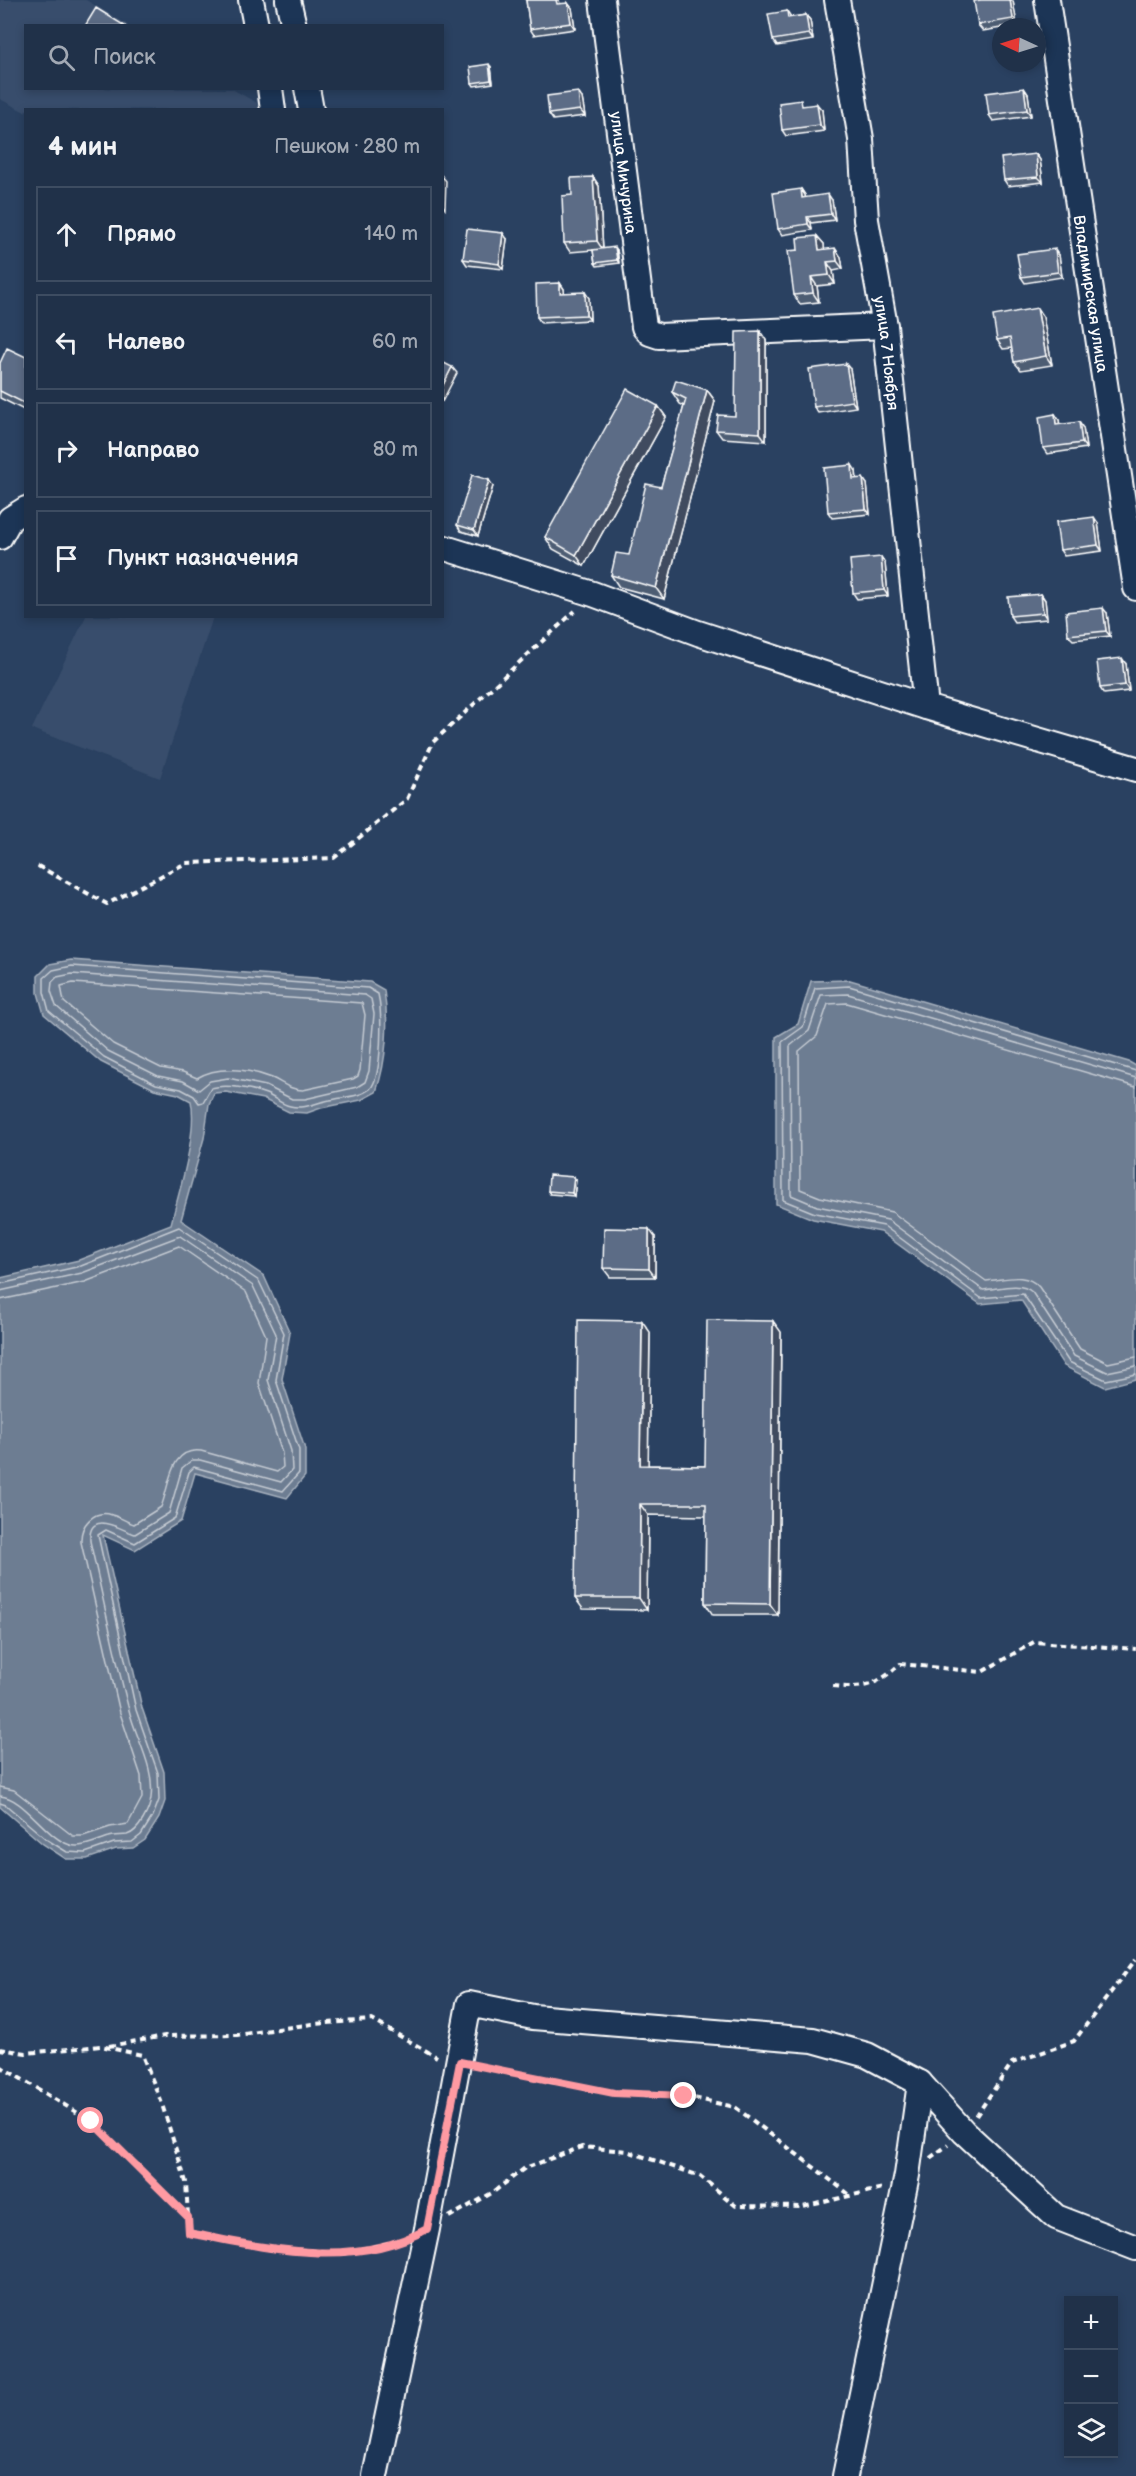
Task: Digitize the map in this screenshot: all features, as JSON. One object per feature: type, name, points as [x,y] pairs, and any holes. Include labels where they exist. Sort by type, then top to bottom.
[{"type":"street","points":[[251,0],[256,24]]},
{"type":"street","points":[[288,0],[294,24]]},
{"type":"street","name":"улица Мичурина","points":[[602,0],[644,327],[650,333],[659,336],[885,326]]},
{"type":"street","name":"улица 7 Ноября","points":[[837,0],[861,139],[866,220],[885,326],[926,707]]},
{"type":"street","name":"Владимирская улица","points":[[1047,0],[1136,588]]},
{"type":"street","points":[[270,90],[273,108]]},
{"type":"street","points":[[307,90],[311,108]]},
{"type":"street","points":[[0,537],[9,519],[24,510]]},
{"type":"street","points":[[444,548],[593,594],[698,633],[926,707],[1136,769]]},
{"type":"street","points":[[375,2476],[427,2229],[469,2004],[533,2017],[813,2040],[867,2055],[920,2083],[964,2132],[1056,2217],[1136,2248]]},
{"type":"street","points":[[845,2476],[907,2175],[920,2083]]},
{"type":"path","points":[[38,866],[107,904],[186,862],[334,858],[407,799],[433,742],[593,594]]},
{"type":"path","points":[[833,1686],[859,1688],[882,1680],[900,1664],[982,1672],[1034,1642],[1136,1649]]},
{"type":"path","points":[[106,2047],[142,2055],[161,2101],[186,2182],[189,2233],[272,2249],[346,2253],[410,2239],[492,2193],[525,2168],[582,2147],[627,2151],[700,2176],[736,2206],[803,2207],[891,2186],[964,2132],[1012,2063],[1074,2041],[1136,1959]]},
{"type":"path","points":[[0,2049],[26,2053],[106,2047],[165,2036],[237,2035],[312,2024],[372,2020],[435,2057],[614,2093],[684,2096],[735,2107],[850,2196]]},
{"type":"path","points":[[0,2066],[91,2121],[188,2217]]},
{"type":"shaded area","points":[[0,0],[86,0],[126,24],[24,24],[24,90],[234,90],[257,103],[259,108],[24,108],[24,111],[0,99]]},
{"type":"shaded area","points":[[85,618],[213,618],[160,778],[32,729]]},
{"type":"water","points":[[71,960],[370,982],[384,990],[386,1015],[385,1054],[380,1080],[376,1092],[361,1100],[307,1113],[289,1112],[263,1099],[226,1092],[214,1093],[209,1104],[204,1138],[181,1220],[264,1276],[290,1333],[282,1379],[305,1449],[305,1476],[287,1498],[195,1473],[181,1521],[135,1550],[103,1535],[142,1708],[164,1772],[165,1801],[159,1818],[145,1840],[133,1848],[116,1849],[87,1859],[66,1859],[43,1844],[0,1807],[0,1278],[79,1260],[171,1224],[187,1162],[192,1114],[191,1101],[178,1094],[154,1089],[101,1062],[44,1014],[38,993],[38,976],[50,964]]},
{"type":"water","points":[[850,980],[1129,1062],[1136,1066],[1136,1379],[1105,1387],[1064,1366],[1021,1300],[980,1304],[881,1232],[813,1219],[776,1204],[776,1037],[798,1024],[811,981]]},
{"type":"building","points":[[526,0],[556,0],[557,4],[568,3],[571,23],[530,29]]},
{"type":"building","points":[[1010,0],[1013,18],[992,18],[992,23],[978,25],[974,1]]},
{"type":"building","points":[[96,8],[122,24],[86,24]]},
{"type":"building","points":[[787,11],[788,18],[806,15],[809,34],[773,40],[768,14]]},
{"type":"building","points":[[489,64],[491,80],[472,83],[470,67]]},
{"type":"building","points":[[1024,88],[1027,110],[989,115],[986,93]]},
{"type":"building","points":[[578,92],[580,110],[549,114],[547,96]]},
{"type":"building","points":[[801,100],[802,106],[817,104],[820,125],[782,130],[779,103]]},
{"type":"building","points":[[1036,154],[1038,177],[1004,180],[1001,158]]},
{"type":"building","points":[[593,177],[597,241],[564,243],[562,196],[572,195],[571,178]]},
{"type":"building","points":[[801,189],[802,198],[828,194],[831,214],[807,217],[808,224],[778,229],[773,193]]},
{"type":"building","points":[[467,229],[503,233],[499,264],[463,259]]},
{"type":"building","points":[[817,236],[819,250],[835,248],[837,261],[827,262],[829,275],[811,277],[813,293],[794,295],[788,251],[798,250],[797,238]]},
{"type":"building","points":[[615,247],[617,260],[595,263],[593,250]]},
{"type":"building","points":[[1055,249],[1058,272],[1021,277],[1017,254]]},
{"type":"building","points":[[560,283],[560,293],[585,292],[586,315],[537,317],[536,284]]},
{"type":"building","points":[[1037,308],[1046,356],[1014,362],[1010,338],[997,340],[993,316]]},
{"type":"building","points":[[760,331],[760,433],[716,430],[718,415],[735,416],[736,332]]},
{"type":"building","points":[[7,348],[24,356],[24,403],[0,391],[0,363]]},
{"type":"building","points":[[444,363],[452,367],[444,383]]},
{"type":"building","points":[[846,364],[852,401],[814,407],[809,369]]},
{"type":"building","points":[[676,380],[707,390],[656,588],[611,575],[616,553],[629,555],[646,484],[661,487],[686,399],[672,392]]},
{"type":"building","points":[[627,389],[658,406],[576,555],[545,537]]},
{"type":"building","points":[[1055,414],[1056,425],[1079,422],[1082,443],[1043,448],[1039,417]]},
{"type":"building","points":[[852,465],[853,479],[863,478],[866,509],[828,512],[824,468]]},
{"type":"building","points":[[472,475],[489,480],[474,530],[457,525]]},
{"type":"building","points":[[1094,517],[1098,545],[1060,550],[1056,522]]},
{"type":"building","points":[[881,557],[884,590],[853,593],[850,560]]},
{"type":"building","points":[[1041,594],[1043,613],[1010,616],[1008,597]]},
{"type":"building","points":[[1103,608],[1106,631],[1068,635],[1066,612]]},
{"type":"building","points":[[1122,658],[1125,685],[1100,688],[1097,661]]},
{"type":"building","points":[[549,1175],[574,1177],[572,1193],[548,1191]]},
{"type":"building","points":[[604,1228],[649,1229],[649,1269],[603,1268]]},
{"type":"building","points":[[578,1320],[642,1321],[640,1465],[705,1466],[707,1320],[773,1321],[770,1604],[705,1603],[706,1504],[640,1504],[639,1598],[575,1598]]},
{"type":"route","points":[[91,2121],[188,2217],[189,2233],[272,2249],[346,2253],[410,2239],[427,2229],[460,2062],[614,2093],[684,2096]]}]
